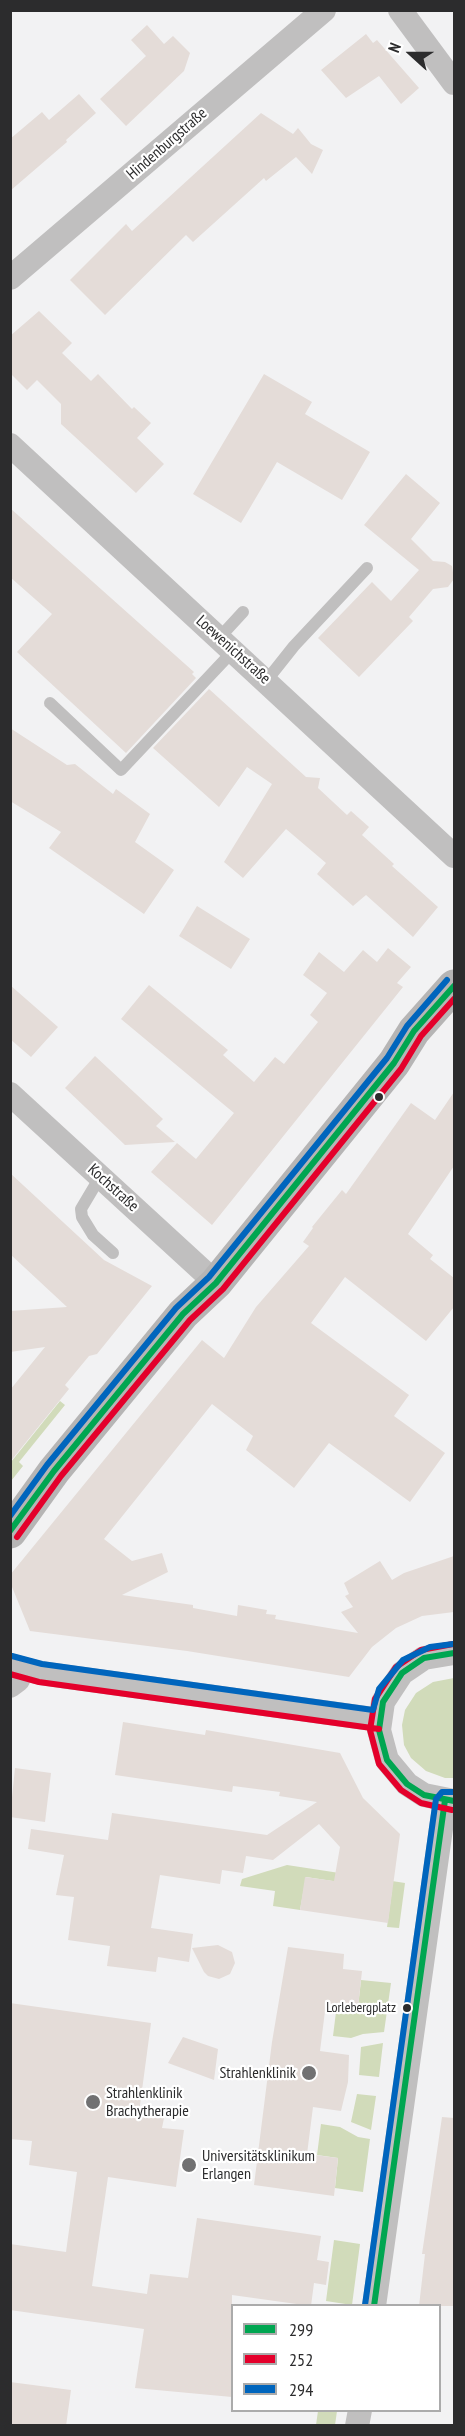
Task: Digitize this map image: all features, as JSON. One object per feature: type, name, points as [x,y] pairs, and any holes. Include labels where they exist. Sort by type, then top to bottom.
[{"type":"street","name":"Hindenburgstraße","points":[[10,278],[324,10]]},
{"type":"street","points":[[400,10],[454,84]]},
{"type":"street","name":"Loewenichstraße","points":[[10,445],[267,680],[454,856]]},
{"type":"street","points":[[10,1532],[46,1481],[183,1314],[216,1283],[394,1063],[414,1031],[454,986]]},
{"type":"street","name":"Kochstraße","points":[[10,1094],[216,1283]]},
{"type":"street","points":[[374,2304],[450,1801],[424,1795],[399,1778],[383,1750],[380,1719],[383,1702],[391,1687],[409,1667],[433,1656],[454,1653]]},
{"type":"street","points":[[14,1674],[380,1719]]},
{"type":"lane","points":[[267,680],[294,646],[367,568]]},
{"type":"lane","points":[[50,703],[121,770],[227,644],[243,612]]},
{"type":"lane","points":[[100,1177],[81,1209],[82,1217],[93,1235],[113,1253]]},
{"type":"green space","points":[[60,1401],[65,1405],[19,1462],[23,1466],[11,1481],[11,1462]]},
{"type":"green space","points":[[454,1678],[454,1778],[445,1778],[426,1771],[411,1758],[404,1745],[402,1725],[405,1710],[416,1693],[433,1682]]},
{"type":"green space","points":[[287,1865],[405,1883],[399,1928],[387,1927],[392,1890],[306,1877],[300,1910],[273,1906],[275,1891],[240,1886],[242,1879]]},
{"type":"green space","points":[[361,1980],[391,1983],[384,2032],[351,2038],[333,2036],[337,2004],[358,2007]]},
{"type":"green space","points":[[383,2043],[379,2077],[359,2075],[361,2047]]},
{"type":"green space","points":[[357,2094],[376,2096],[371,2130],[351,2122]]},
{"type":"green space","points":[[321,2124],[340,2127],[358,2137],[370,2139],[363,2192],[335,2188],[338,2158],[317,2155]]},
{"type":"green space","points":[[334,2240],[360,2244],[352,2304],[326,2301]]},
{"type":"green space","points":[[318,2412],[337,2412],[335,2425],[316,2425]]},
{"type":"building","points":[[147,25],[164,44],[173,36],[190,53],[184,71],[126,126],[100,99],[146,56],[131,40]]},
{"type":"building","points":[[366,34],[373,43],[377,40],[419,88],[401,104],[379,76],[346,98],[321,70]]},
{"type":"building","points":[[79,94],[96,113],[66,140],[67,142],[10,191],[10,139],[42,112],[49,120]]},
{"type":"building","points":[[261,113],[293,134],[298,128],[311,144],[323,150],[312,174],[296,157],[266,181],[264,178],[193,242],[186,235],[105,315],[70,280],[126,224],[132,231]]},
{"type":"building","points":[[39,311],[72,343],[62,353],[91,381],[98,374],[132,409],[134,407],[151,423],[137,438],[164,464],[136,493],[61,424],[61,404],[37,380],[27,390],[10,373],[10,336]]},
{"type":"building","points":[[264,374],[312,402],[305,414],[370,452],[342,500],[277,462],[241,523],[193,494]]},
{"type":"building","points":[[406,474],[440,503],[411,539],[433,561],[445,562],[452,566],[454,579],[448,587],[433,589],[409,617],[413,621],[359,677],[318,638],[372,582],[391,601],[419,570],[364,525]]},
{"type":"building","points":[[10,508],[194,672],[192,674],[196,678],[126,753],[17,652],[52,614],[10,577]]},
{"type":"building","points":[[209,689],[306,777],[320,778],[318,788],[347,815],[351,811],[369,827],[362,835],[394,864],[392,866],[438,907],[413,937],[366,895],[353,906],[317,874],[326,863],[286,829],[243,878],[224,862],[272,784],[247,767],[219,807],[153,748]]},
{"type":"building","points":[[10,728],[67,765],[75,764],[113,794],[116,789],[150,814],[135,842],[174,870],[144,914],[49,848],[61,832],[10,801]]},
{"type":"building","points":[[197,906],[250,939],[231,969],[179,936]]},
{"type":"building","points":[[388,948],[411,967],[397,983],[403,987],[212,1225],[151,1172],[177,1143],[196,1159],[234,1113],[121,1019],[149,985],[228,1050],[223,1055],[254,1082],[275,1057],[284,1064],[318,1022],[310,1015],[327,993],[303,975],[319,952],[344,972],[363,950],[377,962]]},
{"type":"building","points":[[10,985],[58,1027],[31,1057],[10,1039]]},
{"type":"building","points":[[95,1056],[163,1119],[156,1126],[175,1142],[125,1145],[65,1088]]},
{"type":"building","points":[[454,1092],[454,1166],[408,1234],[433,1255],[430,1259],[454,1278],[454,1307],[426,1341],[345,1277],[311,1323],[409,1395],[394,1416],[445,1453],[410,1502],[329,1443],[294,1488],[246,1450],[253,1436],[212,1404],[104,1539],[132,1561],[162,1553],[168,1572],[122,1595],[193,1605],[193,1608],[237,1616],[238,1605],[267,1610],[266,1614],[276,1615],[275,1619],[358,1633],[341,1612],[353,1607],[345,1596],[349,1594],[344,1583],[380,1561],[392,1580],[404,1573],[454,1556],[454,1612],[422,1616],[396,1628],[372,1647],[349,1677],[187,1651],[30,1631],[10,1582],[10,1575],[202,1340],[224,1358],[256,1307],[309,1246],[303,1242],[312,1227],[342,1190],[346,1194],[411,1103],[435,1120]]},
{"type":"building","points":[[10,1173],[104,1260],[152,1286],[97,1354],[89,1356],[65,1385],[69,1389],[10,1462],[10,1390],[45,1347],[10,1352],[10,1311],[67,1307],[10,1254]]},
{"type":"building","points":[[123,1722],[205,1735],[206,1730],[340,1753],[363,1798],[400,1834],[388,1923],[300,1910],[305,1877],[334,1881],[340,1847],[319,1824],[273,1860],[246,1856],[243,1873],[222,1870],[220,1884],[160,1875],[151,1928],[193,1934],[189,1962],[158,1957],[156,1972],[107,1966],[110,1946],[68,1940],[74,1897],[56,1895],[64,1855],[28,1849],[31,1829],[108,1840],[112,1813],[267,1835],[317,1802],[279,1796],[280,1792],[233,1786],[232,1792],[115,1775]]},
{"type":"building","points":[[15,1768],[51,1773],[45,1822],[10,1817]]},
{"type":"building","points":[[218,1945],[232,1952],[235,1963],[230,1974],[219,1979],[208,1976],[204,1972],[192,1948]]},
{"type":"building","name":"Strahlenklinik","points":[[288,1947],[344,1954],[343,1969],[362,1971],[358,2007],[326,2003],[320,2051],[349,2055],[348,2082],[341,2111],[313,2107],[307,2154],[338,2158],[334,2196],[254,2185],[272,2042]]},
{"type":"building","points":[[10,2003],[151,2023],[138,2120],[142,2112],[165,2113],[162,2128],[184,2130],[176,2187],[108,2177],[92,2286],[147,2294],[150,2274],[188,2278],[197,2218],[321,2236],[317,2260],[329,2262],[326,2285],[314,2283],[311,2304],[232,2295],[231,2397],[135,2388],[144,2329],[10,2310],[10,2244],[66,2252],[77,2172],[29,2165],[32,2141],[10,2139]]},
{"type":"building","points":[[183,2037],[218,2049],[214,2080],[168,2063]]},
{"type":"building","points":[[442,2117],[454,2118],[454,2306],[419,2304],[425,2254],[422,2254]]},
{"type":"building","points":[[10,2382],[71,2390],[66,2426],[10,2426]]},
{"type":"transit line","name":"294","points":[[10,1516],[47,1465],[176,1308],[209,1277],[387,1058],[407,1026],[447,980]]},
{"type":"transit line","name":"299","points":[[10,1531],[54,1471],[183,1314],[216,1283],[394,1063],[414,1031],[454,986]]},
{"type":"transit line","name":"252","points":[[17,1537],[61,1476],[190,1320],[223,1289],[401,1069],[421,1036],[454,999]]},
{"type":"transit line","name":"252","points":[[452,1810],[421,1803],[401,1790],[379,1764],[370,1730],[375,1699],[396,1667],[421,1650],[453,1644]]},
{"type":"transit line","name":"294","points":[[12,1656],[42,1664],[373,1710],[379,1689],[403,1660],[430,1647],[453,1644]]},
{"type":"transit line","name":"299","points":[[454,1653],[424,1658],[402,1673],[383,1702],[379,1730],[387,1760],[407,1784],[424,1795],[454,1801]]},
{"type":"transit line","name":"252","points":[[10,1674],[39,1682],[379,1729]]},
{"type":"transit line","name":"294","points":[[365,2304],[436,1799],[442,1792],[454,1792]]},
{"type":"transit line","name":"299","points":[[374,2304],[445,1800]]},
{"type":"place","name":"Lorlebergplatz","points":[[407,2008]]},
{"type":"place","name":"Strahlenklinik","points":[[309,2073]]},
{"type":"place","name":"Strahlenklinik Brachytherapie","points":[[93,2102]]},
{"type":"place","name":"Universitätsklinikum Erlangen","points":[[189,2165]]}]
